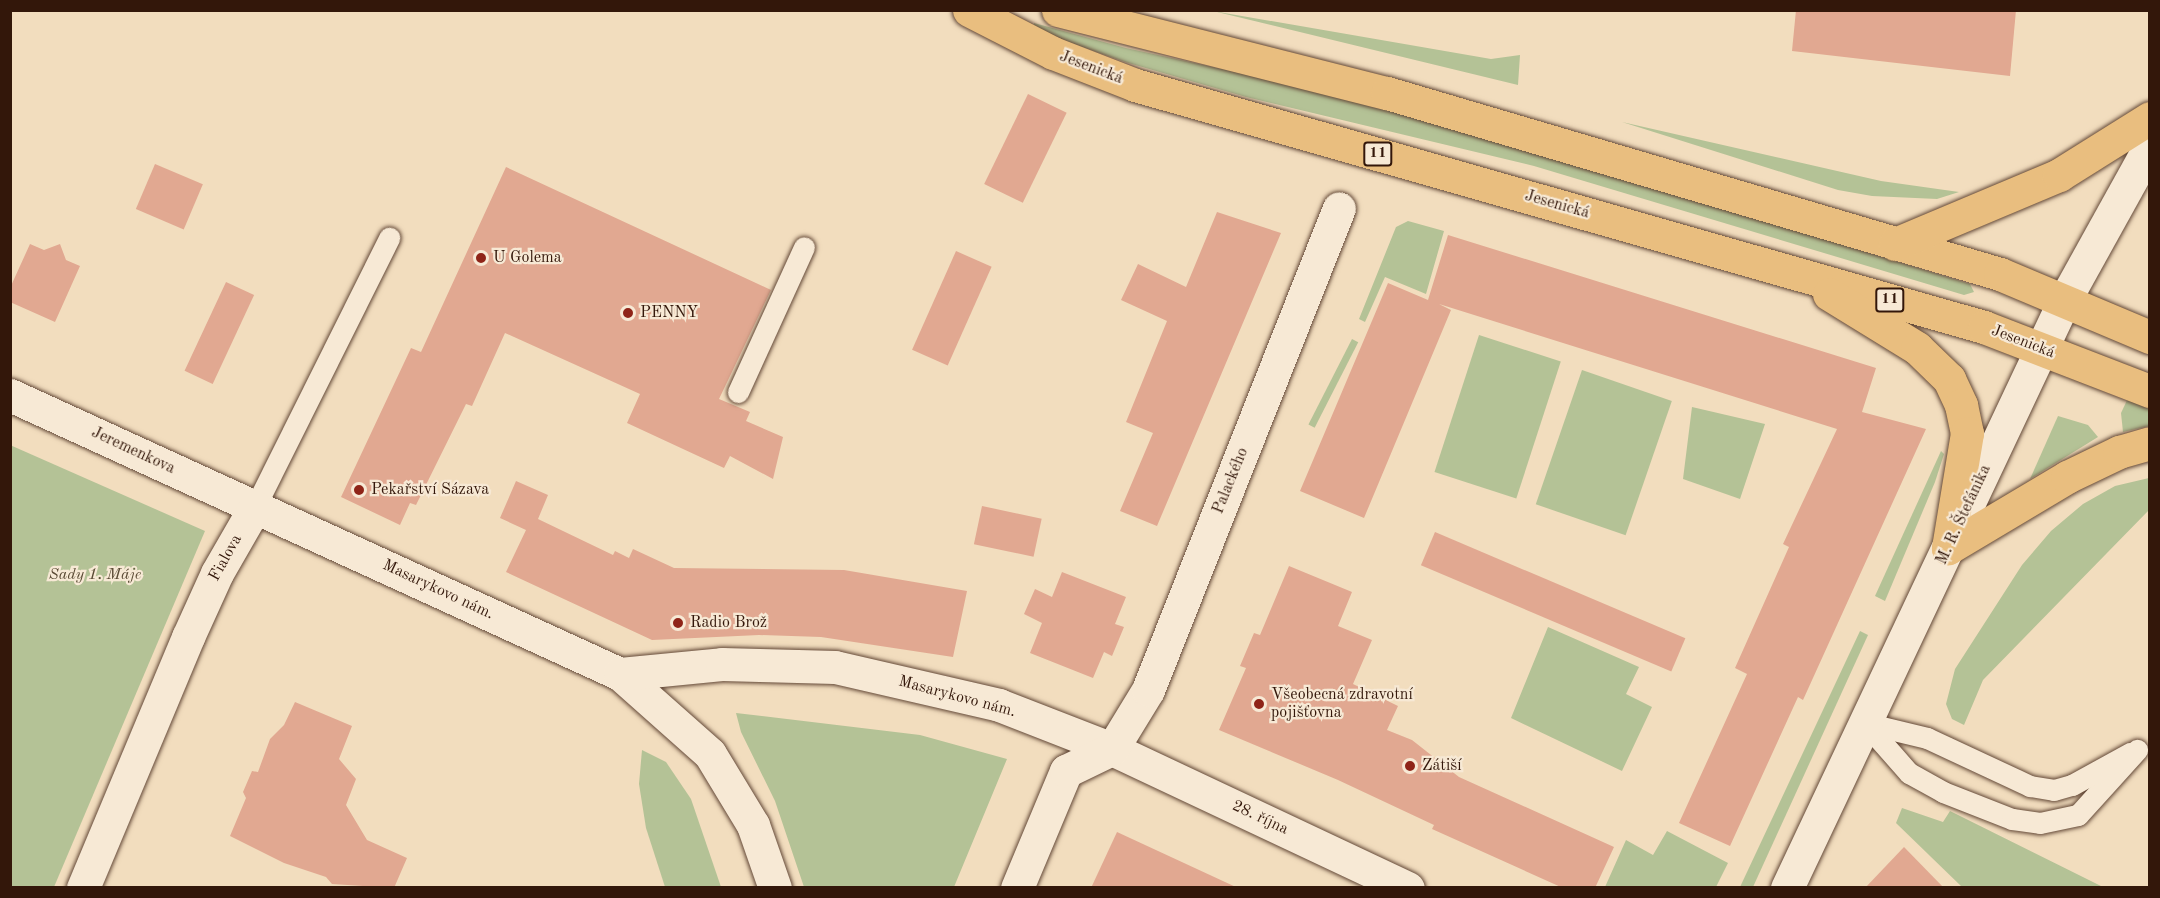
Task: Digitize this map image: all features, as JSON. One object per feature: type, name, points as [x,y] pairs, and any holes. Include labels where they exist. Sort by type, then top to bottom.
[{"type":"main road","name":"Jesenická","points":[[969,10],[1053,53],[1135,85],[1984,327],[2150,391]]},
{"type":"main road","points":[[1058,10],[1387,93],[2000,274],[2150,336]]},
{"type":"main road","points":[[1895,244],[2059,175],[2150,118]]},
{"type":"main road","points":[[1797,273],[1917,348],[1949,379],[1961,405],[1967,433],[1948,548]]},
{"type":"main road","points":[[1948,548],[2067,477],[2119,452],[2150,443]]},
{"type":"street","name":"M. R. Štefánika","points":[[1787,888],[2064,301],[2150,146]]},
{"type":"street","name":"Palackého","points":[[1112,748],[1148,690],[1339,208]]},
{"type":"street","name":"Jeremenkova","points":[[10,395],[255,507]]},
{"type":"street","name":"Masarykovo nám.","points":[[255,507],[620,674],[710,754],[753,825],[775,888]]},
{"type":"street","name":"Fialova","points":[[83,888],[198,615],[255,507]]},
{"type":"street","name":"Masarykovo nám.","points":[[620,674],[722,664],[836,667],[999,705],[1112,748]]},
{"type":"street","points":[[1017,888],[1066,771],[1112,748]]},
{"type":"street","name":"28. října","points":[[1112,748],[1408,888]]},
{"type":"lane","name":"Fialova","points":[[255,507],[389,238]]},
{"type":"lane","points":[[738,392],[804,247]]},
{"type":"lane","points":[[1865,723],[1927,738],[2030,786],[2054,790],[2072,785],[2112,760],[2137,750],[2078,815],[2040,824],[2012,819],[1943,792],[1909,773],[1865,723]]},
{"type":"green space","points":[[1213,11],[1491,59],[1520,55],[1518,85]]},
{"type":"green space","points":[[1034,23],[1126,48],[1332,93],[1970,284],[1974,292],[1964,295],[1534,166],[1246,97],[1125,62],[1040,32],[1034,28]]},
{"type":"green space","points":[[1622,122],[1881,181],[1959,192],[1937,199],[1872,196],[1838,190]]},
{"type":"green space","points":[[1408,221],[1444,231],[1426,294],[1385,277],[1365,322],[1359,319],[1396,227]]},
{"type":"green space","points":[[1479,335],[1561,362],[1516,499],[1435,472]]},
{"type":"green space","points":[[1352,339],[1358,342],[1315,428],[1308,425]]},
{"type":"green space","points":[[1582,370],[1672,401],[1626,535],[1536,504]]},
{"type":"green space","points":[[2129,396],[2149,405],[2149,426],[2123,432],[2121,413]]},
{"type":"green space","points":[[1692,407],[1765,424],[1740,499],[1683,479]]},
{"type":"green space","points":[[2058,416],[2088,425],[2098,437],[2030,479]]},
{"type":"green space","name":"Sady 1. Máje","points":[[10,445],[205,531],[54,887],[11,887]]},
{"type":"green space","points":[[1941,451],[1944,454],[1935,482],[1885,601],[1875,596]]},
{"type":"green space","points":[[2149,478],[2149,510],[1983,680],[1964,725],[1952,719],[1946,704],[1955,669],[2022,565],[2051,531],[2083,504],[2115,486]]},
{"type":"green space","points":[[1548,627],[1639,667],[1626,694],[1652,707],[1622,771],[1511,718]]},
{"type":"green space","points":[[1860,631],[1868,635],[1753,887],[1740,887]]},
{"type":"green space","points":[[736,713],[920,735],[1007,759],[954,887],[804,887],[775,801],[741,732]]},
{"type":"green space","points":[[642,750],[666,762],[691,799],[721,887],[665,887],[646,828],[639,784]]},
{"type":"green space","points":[[1902,808],[1943,822],[1950,811],[2103,887],[1962,887],[1896,823]]},
{"type":"green space","points":[[1667,831],[1728,863],[1716,887],[1605,887],[1626,840],[1653,855]]},
{"type":"building","points":[[1796,10],[2016,10],[2010,76],[1792,51]]},
{"type":"building","points":[[1028,94],[1067,113],[1023,203],[984,184]]},
{"type":"building","points":[[155,164],[203,184],[184,229],[136,209]]},
{"type":"building","points":[[506,167],[771,290],[719,399],[750,412],[746,421],[783,437],[773,479],[730,456],[724,468],[627,423],[640,394],[505,333],[472,406],[466,404],[416,505],[410,503],[400,525],[341,497],[411,348],[421,352]]},
{"type":"building","points":[[1217,212],[1281,233],[1157,526],[1120,511],[1153,433],[1126,422],[1167,321],[1121,300],[1138,264],[1186,287]]},
{"type":"building","points":[[1448,235],[1876,368],[1862,412],[1926,429],[1803,700],[1798,697],[1730,846],[1679,823],[1747,674],[1735,668],[1789,547],[1783,544],[1837,429],[1439,304],[1451,310],[1364,518],[1300,491],[1388,283],[1428,300]]},
{"type":"building","points":[[30,244],[44,250],[60,244],[66,260],[80,266],[55,322],[10,302],[10,288]]},
{"type":"building","points":[[956,251],[992,267],[948,366],[912,350]]},
{"type":"building","points":[[226,282],[254,295],[213,384],[185,371]]},
{"type":"building","points":[[516,481],[548,495],[538,519],[613,555],[615,551],[629,558],[633,549],[674,568],[844,570],[967,591],[953,657],[821,637],[759,635],[652,640],[506,572],[526,530],[500,518]]},
{"type":"building","points":[[982,506],[1042,519],[1034,557],[974,544]]},
{"type":"building","points":[[1435,532],[1685,638],[1671,671],[1421,565]]},
{"type":"building","points":[[1289,566],[1352,592],[1338,626],[1372,640],[1353,684],[1398,706],[1387,730],[1412,740],[1459,777],[1614,847],[1595,888],[1563,888],[1432,829],[1434,825],[1338,780],[1219,730],[1246,668],[1240,666],[1254,633],[1260,635]]},
{"type":"building","points":[[1062,572],[1126,597],[1115,624],[1124,627],[1112,656],[1104,652],[1093,678],[1030,653],[1042,623],[1024,614],[1035,589],[1052,597]]},
{"type":"building","points":[[295,702],[352,726],[339,759],[356,779],[346,805],[367,840],[407,858],[394,888],[332,884],[326,877],[284,863],[230,836],[246,798],[243,792],[252,771],[258,772],[270,739],[284,725]]},
{"type":"building","points":[[1117,832],[1238,888],[1091,888]]},
{"type":"building","points":[[1904,847],[1944,888],[1865,888]]},
{"type":"place","name":"U Golema","points":[[481,258]]},
{"type":"place","name":"PENNY","points":[[628,313]]},
{"type":"place","name":"Pekařství Sázava","points":[[359,490]]},
{"type":"place","name":"Radio Brož","points":[[678,623]]},
{"type":"place","name":"Všeobecná zdravotní pojišťovna","points":[[1259,704]]},
{"type":"place","name":"Zátiší","points":[[1410,766]]}]
